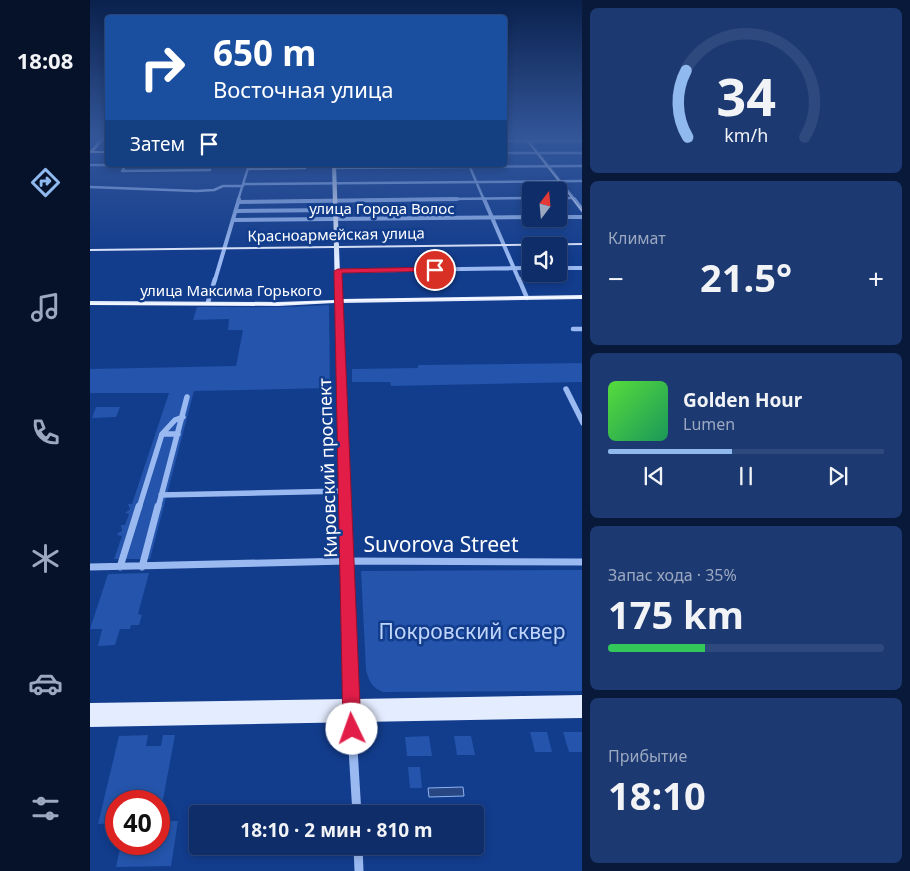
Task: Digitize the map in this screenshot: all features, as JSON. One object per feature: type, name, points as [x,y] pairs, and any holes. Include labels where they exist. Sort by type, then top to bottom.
[{"type":"main road","name":"Кировский проспект","points":[[335,178],[351,710]]},
{"type":"main road","name":"Красноармейская улица","points":[[90,249],[582,242]]},
{"type":"main road","name":"улица Максима Горького","points":[[90,303],[208,302],[278,304],[339,301],[582,297]]},
{"type":"main road","points":[[90,720],[582,701]]},
{"type":"main road","points":[[90,709],[582,712]]},
{"type":"street","points":[[208,302],[245,178]]},
{"type":"street","points":[[474,178],[527,298]]},
{"type":"street","points":[[556,178],[582,211]]},
{"type":"street","points":[[90,187],[196,191],[214,190],[223,186],[243,185],[582,181]]},
{"type":"street","points":[[238,202],[522,198]]},
{"type":"street","points":[[236,211],[336,210]]},
{"type":"street","name":"улица Города Волос","points":[[233,220],[522,217]]},
{"type":"street","points":[[568,217],[582,217]]},
{"type":"street","points":[[338,271],[522,268]]},
{"type":"street","points":[[567,268],[582,268]]},
{"type":"street","points":[[572,329],[582,329]]},
{"type":"street","points":[[566,389],[582,423]]},
{"type":"street","points":[[142,566],[188,396]]},
{"type":"street","points":[[120,567],[162,434],[175,420],[183,417]]},
{"type":"street","points":[[162,434],[178,434]]},
{"type":"street","points":[[161,495],[345,491]]},
{"type":"street","name":"Suvorova Street","points":[[90,568],[347,561],[582,562]]},
{"type":"street","points":[[351,710],[356,805]]},
{"type":"street","points":[[359,855],[360,871]]},
{"type":"green space","points":[[329,305],[330,388],[194,391],[150,559],[114,559],[122,536],[117,535],[122,531],[121,525],[125,525],[129,514],[125,513],[130,509],[128,504],[132,504],[169,393],[90,393],[90,369],[236,366],[243,330],[228,330],[229,319],[193,320],[197,307]]},
{"type":"green space","points":[[582,363],[582,382],[391,386],[390,382],[352,382],[352,369],[418,368],[418,365]]},
{"type":"green space","points":[[96,407],[120,407],[116,417],[92,418]]},
{"type":"green space","name":"Покровский сквер","points":[[582,570],[582,691],[383,692],[370,681],[366,670],[361,571]]},
{"type":"green space","points":[[149,573],[138,614],[142,615],[139,625],[131,625],[130,629],[120,629],[115,645],[98,646],[102,629],[90,629],[108,574]]},
{"type":"green space","points":[[530,732],[547,732],[552,752],[535,752]]},
{"type":"green space","points":[[563,732],[582,732],[582,752],[569,752]]},
{"type":"green space","points":[[148,735],[146,746],[161,746],[163,735],[175,735],[165,790],[106,790],[119,736]]},
{"type":"green space","points":[[429,736],[432,756],[407,756],[405,737]]},
{"type":"green space","points":[[454,736],[471,736],[475,755],[457,755]]},
{"type":"green space","points":[[408,767],[420,767],[422,788],[410,788]]},
{"type":"green space","points":[[105,795],[105,824],[98,824]]},
{"type":"green space","points":[[170,821],[178,821],[171,866],[116,867],[119,855],[170,855]]},
{"type":"shaded area","points":[[463,787],[464,796],[429,797],[428,788]]},
{"type":"tram line","points":[[556,178],[582,211]]},
{"type":"tram line","points":[[90,304],[277,304],[356,300],[582,297]]},
{"type":"route","points":[[352,729],[338,271],[435,270]]}]
